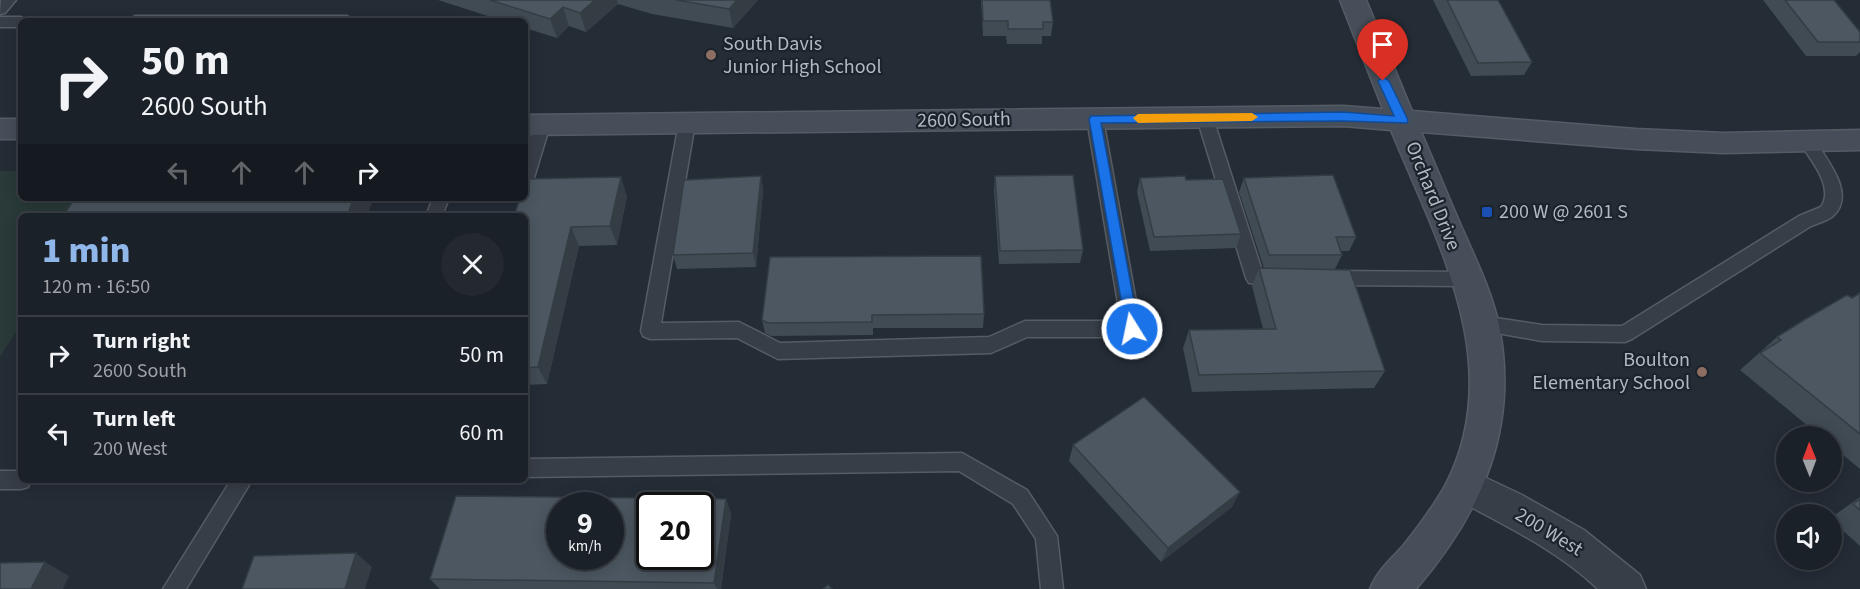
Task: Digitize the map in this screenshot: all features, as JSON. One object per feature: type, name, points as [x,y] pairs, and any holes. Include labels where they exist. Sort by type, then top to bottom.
[{"type":"main road","points":[[1353,0],[1383,81],[1402,120]]},
{"type":"main road","name":"2600 South","points":[[533,125],[1343,117],[1402,120]]},
{"type":"main road","name":"Orchard Drive","points":[[1389,589],[1423,554],[1444,524],[1465,485],[1481,446],[1487,406],[1488,366],[1482,324],[1467,279],[1402,120],[1636,140],[1808,143],[1860,140]]},
{"type":"main road","points":[[0,129],[18,129]]},
{"type":"street","name":"200 West","points":[[1465,485],[1541,524],[1577,547],[1607,570],[1626,589]]},
{"type":"lane","points":[[0,10],[9,0]]},
{"type":"lane","points":[[0,22],[18,22]]},
{"type":"lane","points":[[1205,118],[1255,278],[1290,278]]},
{"type":"lane","points":[[687,123],[650,331],[740,330],[778,351],[991,345],[1024,329],[1132,329],[1095,119]]},
{"type":"lane","points":[[528,160],[533,125]]},
{"type":"lane","points":[[1482,324],[1542,333],[1625,334],[1805,221],[1827,210],[1833,202],[1834,191],[1808,143]]},
{"type":"lane","points":[[1313,278],[1467,279]]},
{"type":"lane","points":[[528,468],[962,462],[1020,497],[1046,536],[1052,589]]},
{"type":"lane","points":[[0,480],[18,480]]},
{"type":"lane","points":[[174,589],[240,483]]},
{"type":"shaded area","points":[[0,171],[18,171],[18,201],[99,201],[91,213],[18,213],[18,329],[0,357]]},
{"type":"building","points":[[490,0],[595,0],[580,13],[563,7],[550,19]]},
{"type":"building","points":[[676,0],[737,0],[729,9]]},
{"type":"building","points":[[982,0],[1050,0],[1053,22],[1043,22],[1043,29],[1008,29],[1008,21],[983,21]]},
{"type":"building","points":[[1447,0],[1498,0],[1532,62],[1478,63]]},
{"type":"building","points":[[1785,0],[1834,0],[1860,32],[1860,42],[1818,42]]},
{"type":"building","points":[[1073,175],[1083,250],[1000,251],[995,176]]},
{"type":"building","points":[[1333,175],[1356,237],[1336,237],[1342,255],[1269,255],[1244,178]]},
{"type":"building","points":[[761,176],[753,253],[673,255],[684,180]]},
{"type":"building","points":[[1185,176],[1186,180],[1223,179],[1241,234],[1154,237],[1140,178]]},
{"type":"building","points":[[621,177],[610,226],[571,227],[538,367],[528,368],[528,213],[515,213],[519,201],[528,201],[528,179]]},
{"type":"building","points":[[73,201],[353,201],[348,213],[65,213]]},
{"type":"building","points":[[981,256],[984,314],[872,315],[872,322],[768,323],[762,320],[770,257]]},
{"type":"building","points":[[1259,268],[1350,270],[1385,371],[1199,375],[1189,330],[1276,329]]},
{"type":"building","name":"Boulton Elementary School","points":[[1860,293],[1860,434],[1760,353],[1781,340],[1777,337],[1804,320],[1847,295],[1852,298]]},
{"type":"building","points":[[1144,397],[1240,492],[1168,548],[1073,445]]},
{"type":"building","points":[[456,496],[546,497],[546,570],[624,570],[624,498],[636,498],[636,570],[714,570],[714,499],[726,499],[714,583],[430,579]]},
{"type":"building","points":[[1860,499],[1860,510],[1853,504]]},
{"type":"building","points":[[356,553],[345,589],[242,589],[254,556]]},
{"type":"building","points":[[45,562],[31,589],[0,589],[0,563]]},
{"type":"slow traffic","points":[[1138,118],[1252,117]]},
{"type":"place","name":"South Davis Junior High School","points":[[711,55]]},
{"type":"place","name":"200 W @ 2601 S","points":[[1487,212]]},
{"type":"place","name":"Boulton Elementary School","points":[[1702,372]]},
{"type":"route","points":[[1132,329],[1095,119],[1343,117],[1402,120],[1383,81]]}]
